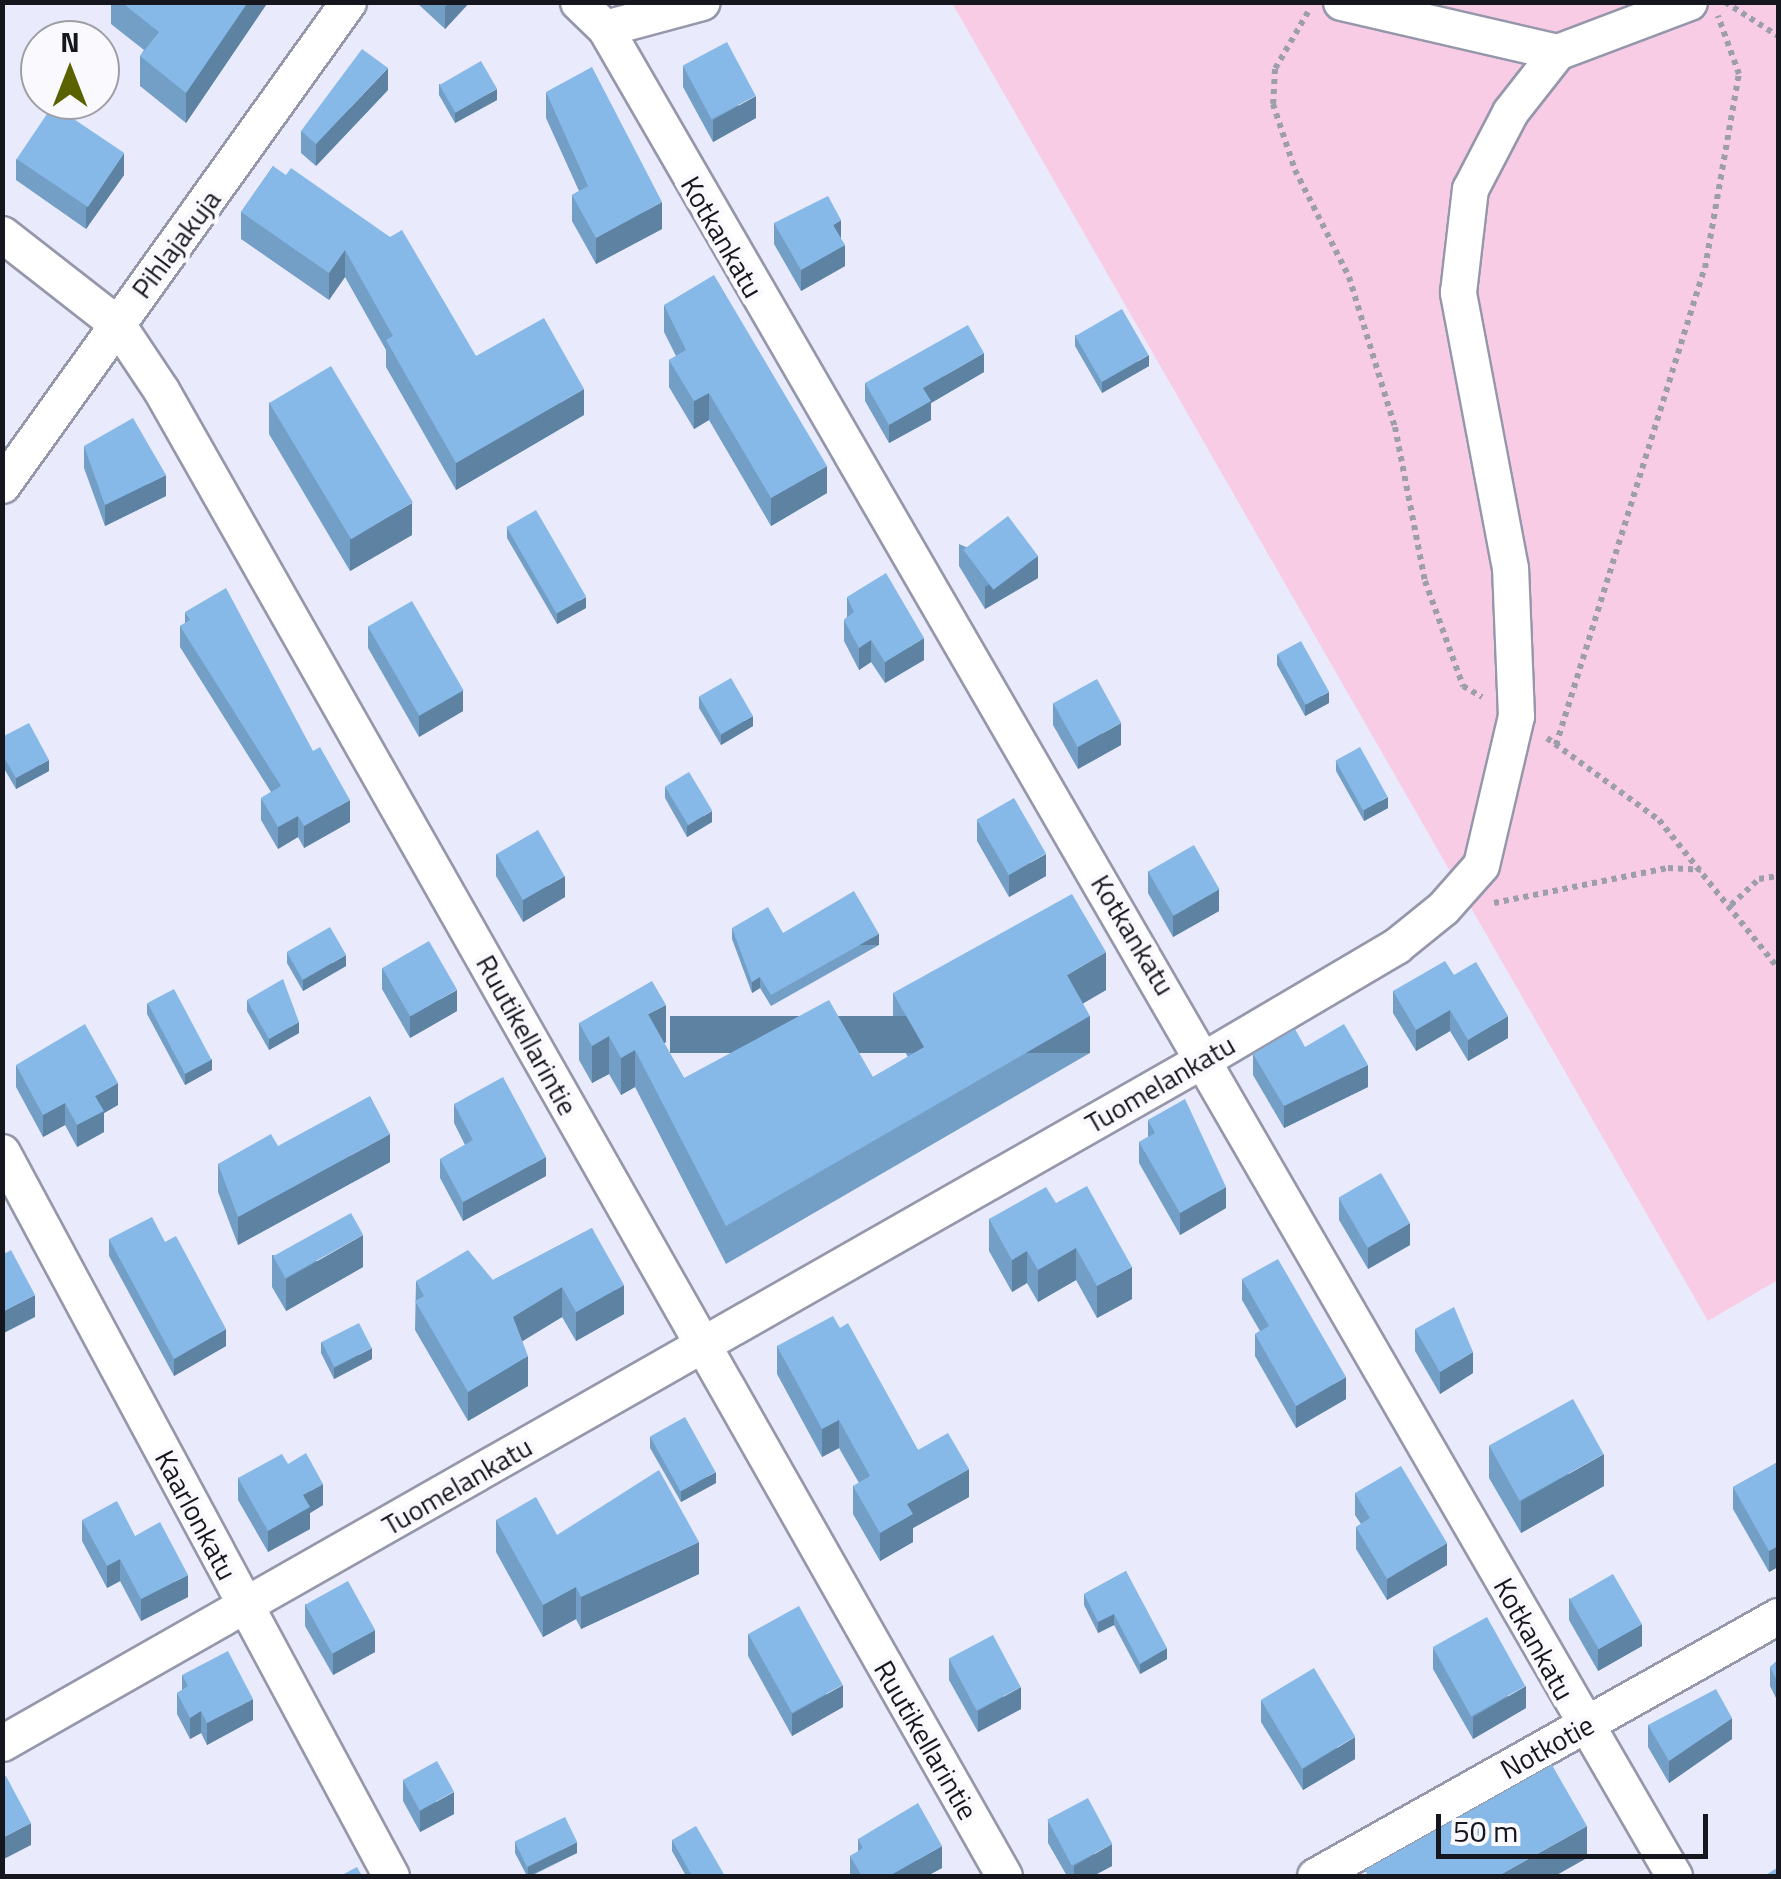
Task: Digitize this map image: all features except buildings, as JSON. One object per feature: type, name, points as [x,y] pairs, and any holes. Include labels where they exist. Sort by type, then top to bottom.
[{"type":"street","name":"Pihlajakuja","points":[[2,486],[348,2]]},
{"type":"street","name":"Kotkankatu","points":[[578,2],[605,28],[1206,1058],[1584,1727],[1674,1876]]},
{"type":"street","points":[[605,28],[702,2]]},
{"type":"street","points":[[1341,2],[1522,51],[1558,52],[1689,2]]},
{"type":"street","name":"Tuomelankatu","points":[[2,1743],[1206,1058],[1396,946],[1443,908],[1481,865],[1516,716],[1510,568],[1477,428],[1458,292],[1460,237],[1470,189],[1510,112],[1558,52]]},
{"type":"street","name":"Ruutikellarintie","points":[[2,234],[116,324],[210,470],[1004,1876]]},
{"type":"street","name":"Kaarlonkatu","points":[[2,1152],[390,1876]]},
{"type":"street","name":"Notkotie","points":[[1315,1876],[1778,1616]]},
{"type":"path","points":[[1556,745],[1705,268],[1738,74],[1714,2]]},
{"type":"path","points":[[1727,2],[1778,36]]},
{"type":"path","points":[[1443,908],[1668,868],[1702,870]]},
{"type":"path","points":[[1731,905],[1759,878],[1778,876]]},
{"type":"shaded area","points":[[952,3],[1778,3],[1778,1280],[1708,1321]]}]
